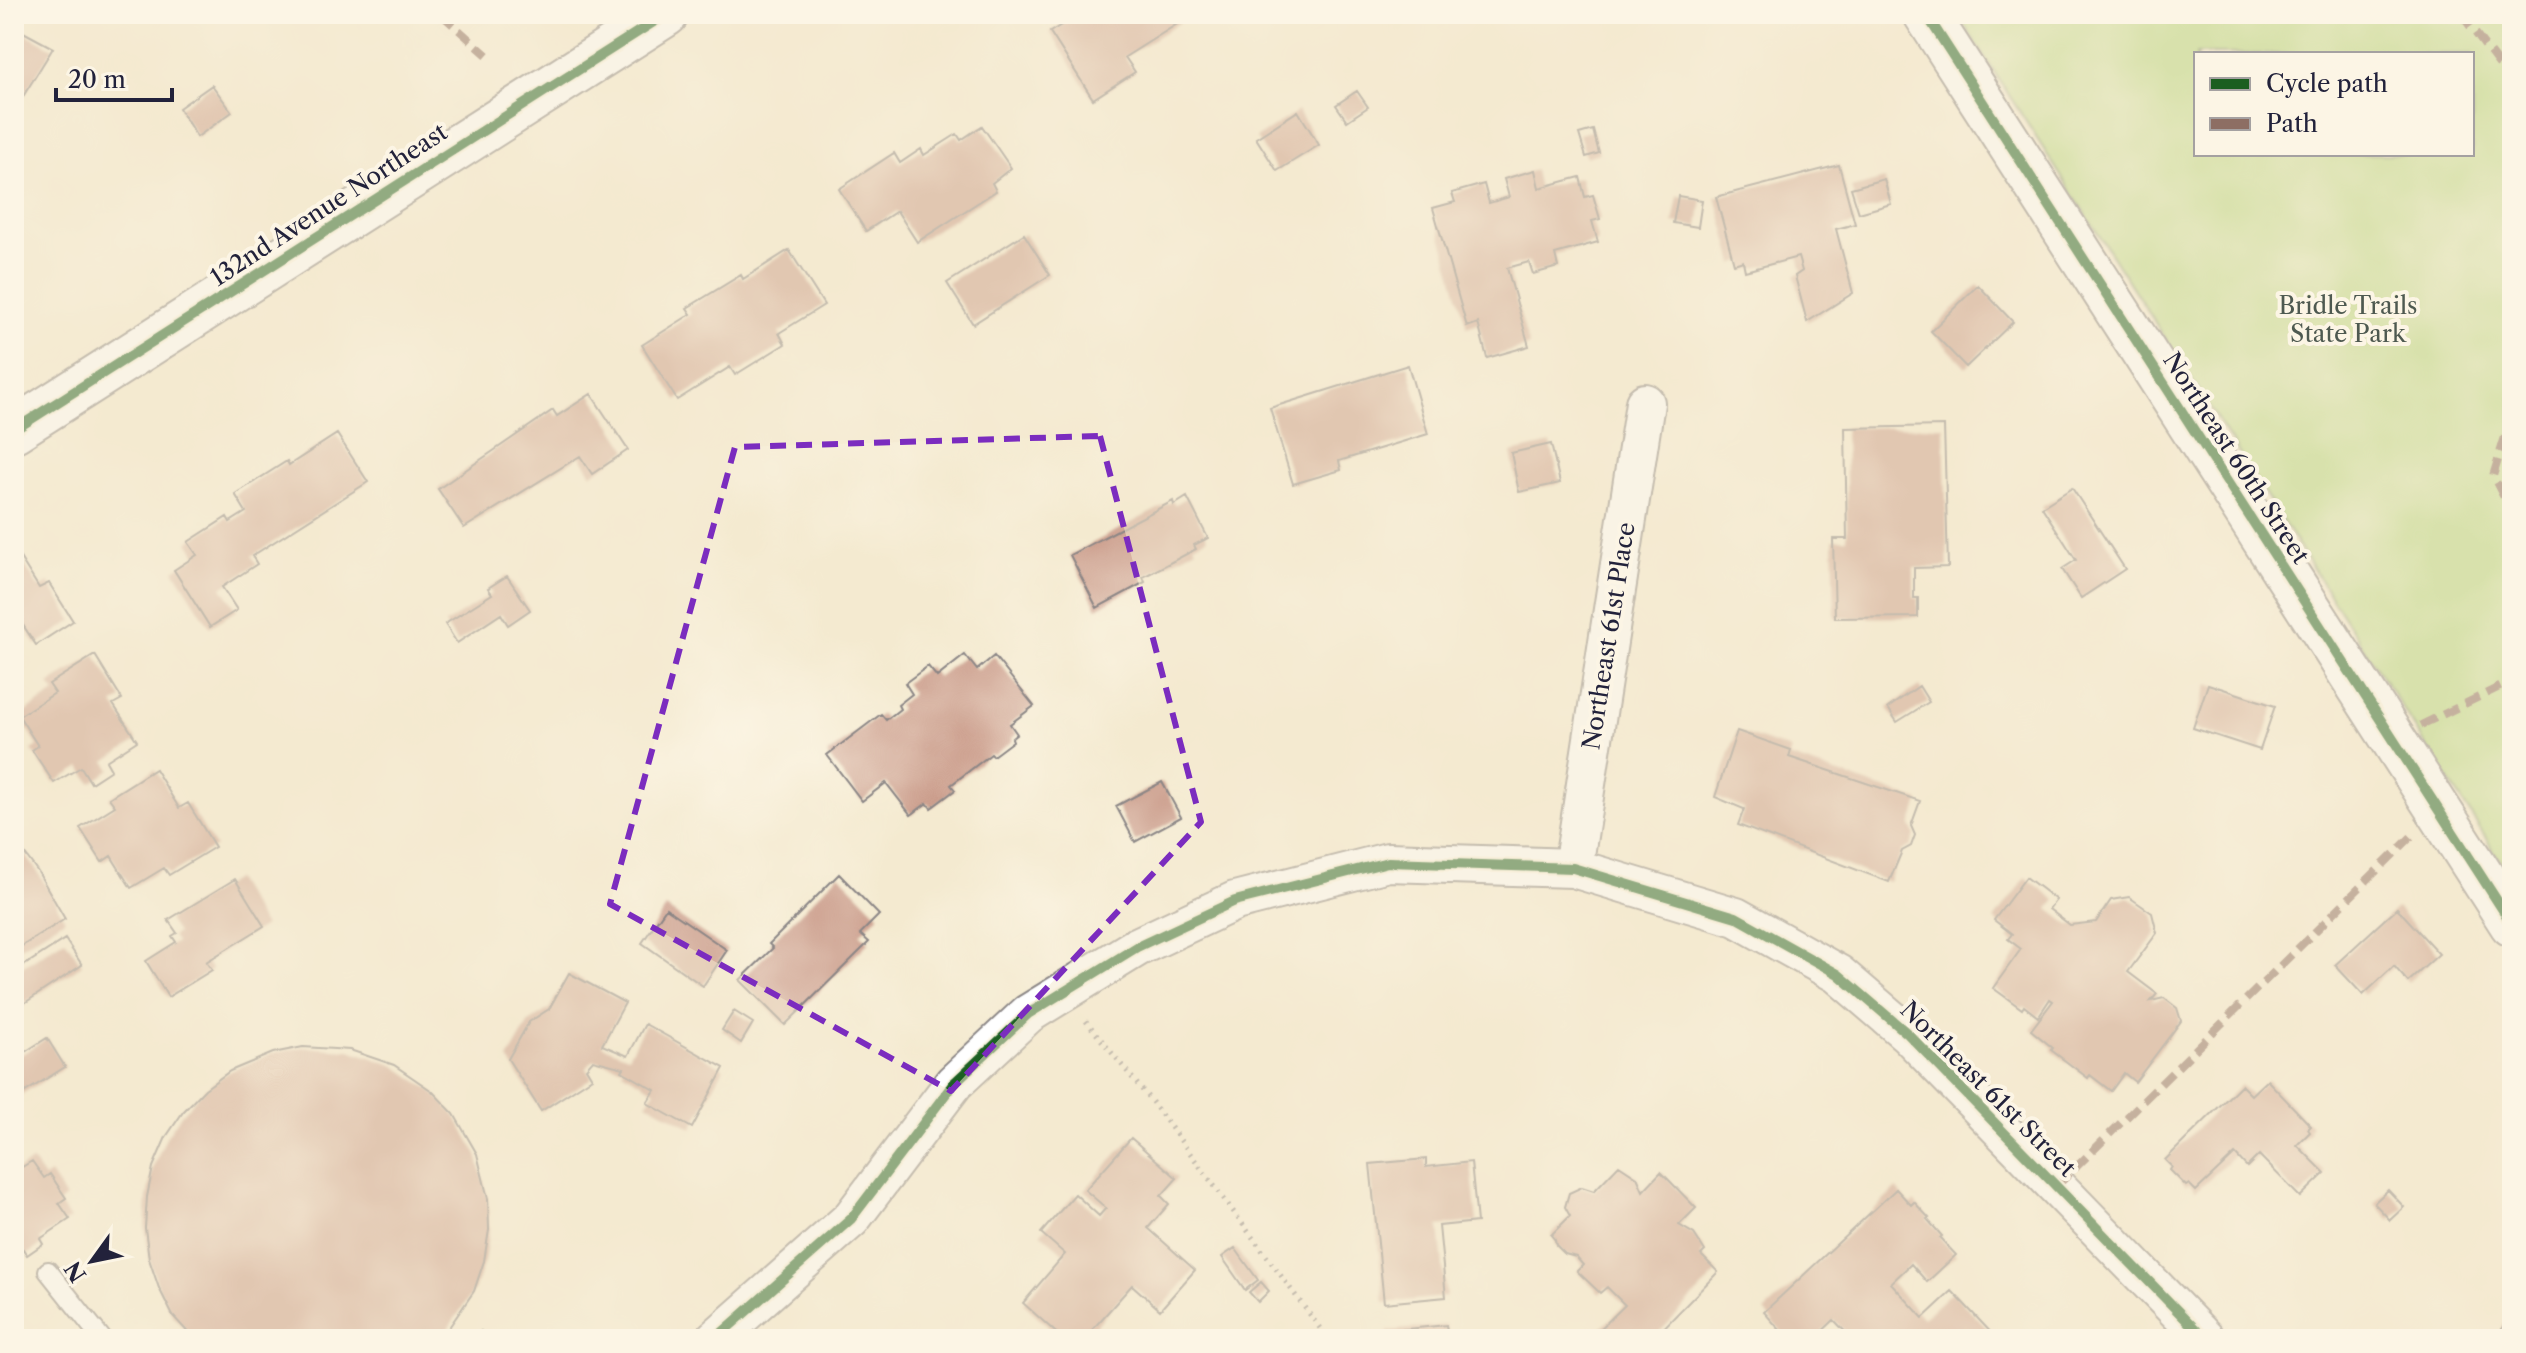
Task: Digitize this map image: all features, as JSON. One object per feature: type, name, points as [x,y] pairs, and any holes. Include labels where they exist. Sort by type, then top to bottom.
[{"type":"street","name":"132nd Avenue Northeast","points":[[14,430],[666,14]]},
{"type":"street","name":"Northeast 60th Street","points":[[1926,14],[2512,924]]},
{"type":"street","name":"Northeast 61st Place","points":[[1573,868],[1645,403]]},
{"type":"street","name":"Northeast 61st Street","points":[[715,1339],[851,1219],[954,1083],[1028,1014],[1137,947],[1235,901],[1388,862],[1573,868],[1736,917],[1838,974],[1908,1034],[2205,1339]]},
{"type":"lane","points":[[48,1271],[102,1339]]},
{"type":"path","points":[[1063,993],[1152,1102],[1328,1339]]},
{"type":"highlighted area","points":[[1100,436],[1201,822],[951,1091],[610,904],[735,447]]},
{"type":"green space","name":"Bridle Trails State Park","points":[[1957,14],[2512,14],[2512,879]]},
{"type":"building","points":[[1079,14],[1193,14],[1125,57],[1135,72],[1093,99],[1050,32]]},
{"type":"building","points":[[14,27],[53,48],[14,111]]},
{"type":"building","points":[[212,85],[232,112],[197,137],[179,108]]},
{"type":"building","points":[[1357,91],[1368,107],[1347,121],[1336,105]]},
{"type":"building","points":[[1298,111],[1319,145],[1277,171],[1256,138]]},
{"type":"building","points":[[982,126],[1011,168],[992,183],[996,191],[917,242],[897,211],[866,231],[839,189],[894,153],[900,163],[921,149],[924,155],[957,134],[961,140]]},
{"type":"building","points":[[1593,130],[1599,153],[1586,157],[1579,134]]},
{"type":"building","points":[[1839,165],[1855,224],[1836,229],[1853,293],[1807,322],[1795,276],[1802,271],[1798,257],[1745,271],[1743,261],[1734,264],[1716,197]]},
{"type":"building","points":[[1535,170],[1539,188],[1580,177],[1585,197],[1593,195],[1600,219],[1592,221],[1598,242],[1555,254],[1558,267],[1533,274],[1529,262],[1507,268],[1529,346],[1487,358],[1478,323],[1467,327],[1433,208],[1455,202],[1452,193],[1484,184],[1489,203],[1509,197],[1504,179]]},
{"type":"building","points":[[1884,179],[1891,204],[1859,213],[1851,188]]},
{"type":"building","points":[[1678,196],[1702,200],[1698,227],[1673,223]]},
{"type":"building","points":[[1024,234],[1050,275],[973,324],[947,283]]},
{"type":"building","points":[[789,250],[824,305],[779,333],[785,344],[735,375],[730,367],[677,400],[642,345],[691,314],[687,308],[741,275],[743,279]]},
{"type":"building","points":[[1978,285],[2013,322],[1966,367],[1931,331]]},
{"type":"building","points":[[1408,365],[1428,434],[1339,461],[1341,470],[1293,484],[1270,408]]},
{"type":"building","points":[[591,394],[628,450],[592,474],[580,456],[464,528],[438,489],[553,410],[557,416]]},
{"type":"building","points":[[1944,426],[1948,567],[1914,568],[1914,598],[1918,598],[1918,617],[1835,618],[1833,539],[1847,539],[1845,428]]},
{"type":"building","points":[[337,434],[368,482],[252,556],[257,564],[222,587],[237,610],[210,627],[174,570],[197,555],[188,542],[227,517],[230,522],[246,512],[235,494]]},
{"type":"building","points":[[1551,444],[1560,483],[1519,492],[1511,453]]},
{"type":"building","points":[[2072,488],[2125,569],[2081,598],[2062,569],[2076,560],[2042,507]]},
{"type":"building","points":[[1187,497],[1208,538],[1194,545],[1196,549],[1143,577],[1145,582],[1097,608],[1070,555],[1173,501],[1174,505]]},
{"type":"building","points":[[14,548],[39,588],[49,583],[73,621],[36,645],[17,616],[14,618]]},
{"type":"building","points":[[507,576],[530,610],[508,625],[501,614],[457,643],[445,624],[492,594],[488,588]]},
{"type":"building","points":[[95,655],[122,699],[113,704],[137,741],[106,761],[111,770],[91,783],[81,767],[54,783],[32,750],[38,746],[19,716],[55,693],[49,684]]},
{"type":"building","points":[[965,655],[977,670],[994,656],[1034,706],[1010,724],[1017,734],[1013,741],[951,785],[955,790],[931,808],[927,803],[911,815],[886,783],[862,801],[827,755],[881,714],[886,720],[900,709],[898,705],[912,694],[905,683],[928,666],[937,677]]},
{"type":"building","points":[[2208,684],[2275,706],[2260,750],[2193,728]]},
{"type":"building","points":[[1919,686],[1929,702],[1897,722],[1888,708]]},
{"type":"building","points":[[1737,731],[1791,750],[1789,757],[1920,801],[1911,826],[1915,835],[1911,846],[1902,851],[1889,882],[1738,825],[1744,809],[1715,797]]},
{"type":"building","points":[[155,769],[179,808],[188,803],[215,847],[169,875],[164,868],[131,888],[111,856],[102,862],[80,828],[115,806],[109,798]]},
{"type":"building","points":[[1162,782],[1181,817],[1135,842],[1116,806]]},
{"type":"building","points":[[19,846],[65,919],[14,951],[14,849]]},
{"type":"building","points":[[839,874],[879,915],[860,934],[869,942],[785,1025],[740,980],[773,948],[769,944]]},
{"type":"building","points":[[2026,877],[2056,900],[2049,909],[2070,925],[2096,922],[2111,900],[2129,897],[2152,913],[2157,933],[2128,972],[2157,994],[2151,1001],[2164,998],[2177,1008],[2181,1021],[2135,1082],[2124,1073],[2111,1091],[2090,1075],[2088,1078],[2051,1050],[2053,1048],[2031,1030],[2053,1001],[2050,999],[2038,1017],[1993,988],[2021,949],[2008,939],[2012,934],[1994,920]]},
{"type":"building","points":[[235,879],[264,926],[206,962],[212,970],[168,997],[146,961],[176,942],[172,936],[177,933],[168,920]]},
{"type":"building","points":[[666,908],[727,950],[703,986],[642,943]]},
{"type":"building","points":[[2397,908],[2439,954],[2408,982],[2394,966],[2363,995],[2335,965]]},
{"type":"building","points":[[65,939],[82,965],[14,1010],[14,972]]},
{"type":"building","points":[[569,973],[625,1003],[602,1045],[628,1056],[645,1024],[724,1068],[692,1128],[647,1103],[655,1090],[622,1071],[624,1068],[593,1060],[586,1068],[592,1078],[541,1111],[508,1059],[529,1022],[549,1009]]},
{"type":"building","points":[[734,1011],[753,1023],[741,1043],[722,1030]]},
{"type":"building","points":[[47,1038],[65,1067],[14,1099],[14,1059]]},
{"type":"building","points":[[303,1047],[350,1050],[394,1065],[432,1091],[454,1114],[477,1154],[488,1199],[489,1230],[484,1261],[474,1291],[441,1339],[194,1339],[173,1316],[159,1288],[149,1259],[145,1228],[153,1167],[166,1137],[183,1112],[205,1089],[230,1071],[273,1053]]},
{"type":"building","points":[[2267,1080],[2311,1126],[2308,1129],[2310,1132],[2297,1145],[2325,1173],[2300,1197],[2259,1155],[2247,1167],[2235,1154],[2196,1191],[2189,1184],[2186,1186],[2165,1160],[2241,1085],[2251,1095]]},
{"type":"building","points":[[1131,1138],[1177,1178],[1161,1196],[1169,1204],[1148,1228],[1195,1270],[1160,1310],[1132,1285],[1084,1339],[1063,1339],[1023,1303],[1065,1254],[1041,1233],[1075,1194],[1099,1216],[1106,1208],[1085,1190]]},
{"type":"building","points":[[1426,1159],[1426,1167],[1471,1162],[1477,1222],[1439,1226],[1446,1297],[1384,1303],[1370,1164]]},
{"type":"building","points":[[32,1161],[44,1178],[50,1174],[66,1198],[59,1203],[70,1219],[40,1239],[43,1244],[27,1255],[23,1249],[14,1255],[14,1172]]},
{"type":"building","points":[[1619,1165],[1637,1177],[1643,1191],[1661,1172],[1696,1208],[1679,1225],[1694,1234],[1705,1251],[1701,1255],[1718,1272],[1653,1339],[1590,1339],[1625,1305],[1607,1287],[1600,1293],[1577,1271],[1583,1265],[1576,1257],[1565,1254],[1551,1235],[1570,1216],[1565,1207],[1569,1193],[1582,1187],[1594,1191]]},
{"type":"building","points":[[1896,1189],[1929,1218],[1942,1236],[1940,1238],[1956,1255],[1927,1282],[1911,1264],[1891,1283],[1923,1318],[1952,1291],[1997,1339],[1852,1339],[1834,1320],[1814,1339],[1788,1339],[1764,1312]]},
{"type":"building","points":[[2388,1190],[2404,1207],[2390,1220],[2374,1203]]},
{"type":"building","points":[[1235,1248],[1258,1280],[1245,1290],[1222,1257]]},
{"type":"building","points":[[1261,1282],[1269,1291],[1258,1302],[1249,1292]]},
{"type":"building","points":[[2512,1307],[2512,1339],[2497,1339]]},
{"type":"building","points":[[1446,1325],[1448,1339],[1389,1339],[1388,1331]]},
{"type":"building","points":[[481,1331],[491,1339],[475,1339]]},
{"type":"marked path","points":[[441,14],[487,55]]},
{"type":"marked path","points":[[2461,14],[2512,82]]},
{"type":"marked path","points":[[2512,414],[2493,476],[2512,513]]},
{"type":"marked path","points":[[2421,725],[2512,681]]},
{"type":"marked path","points":[[2058,1185],[2413,835]]},
{"type":"cycle path","points":[[14,430],[666,14]]},
{"type":"cycle path","points":[[1926,14],[2512,924]]},
{"type":"cycle path","points":[[715,1339],[851,1219],[954,1083],[1028,1014],[1137,947],[1235,901],[1388,862],[1573,868],[1736,917],[1838,974],[1908,1034],[2205,1339]]}]
